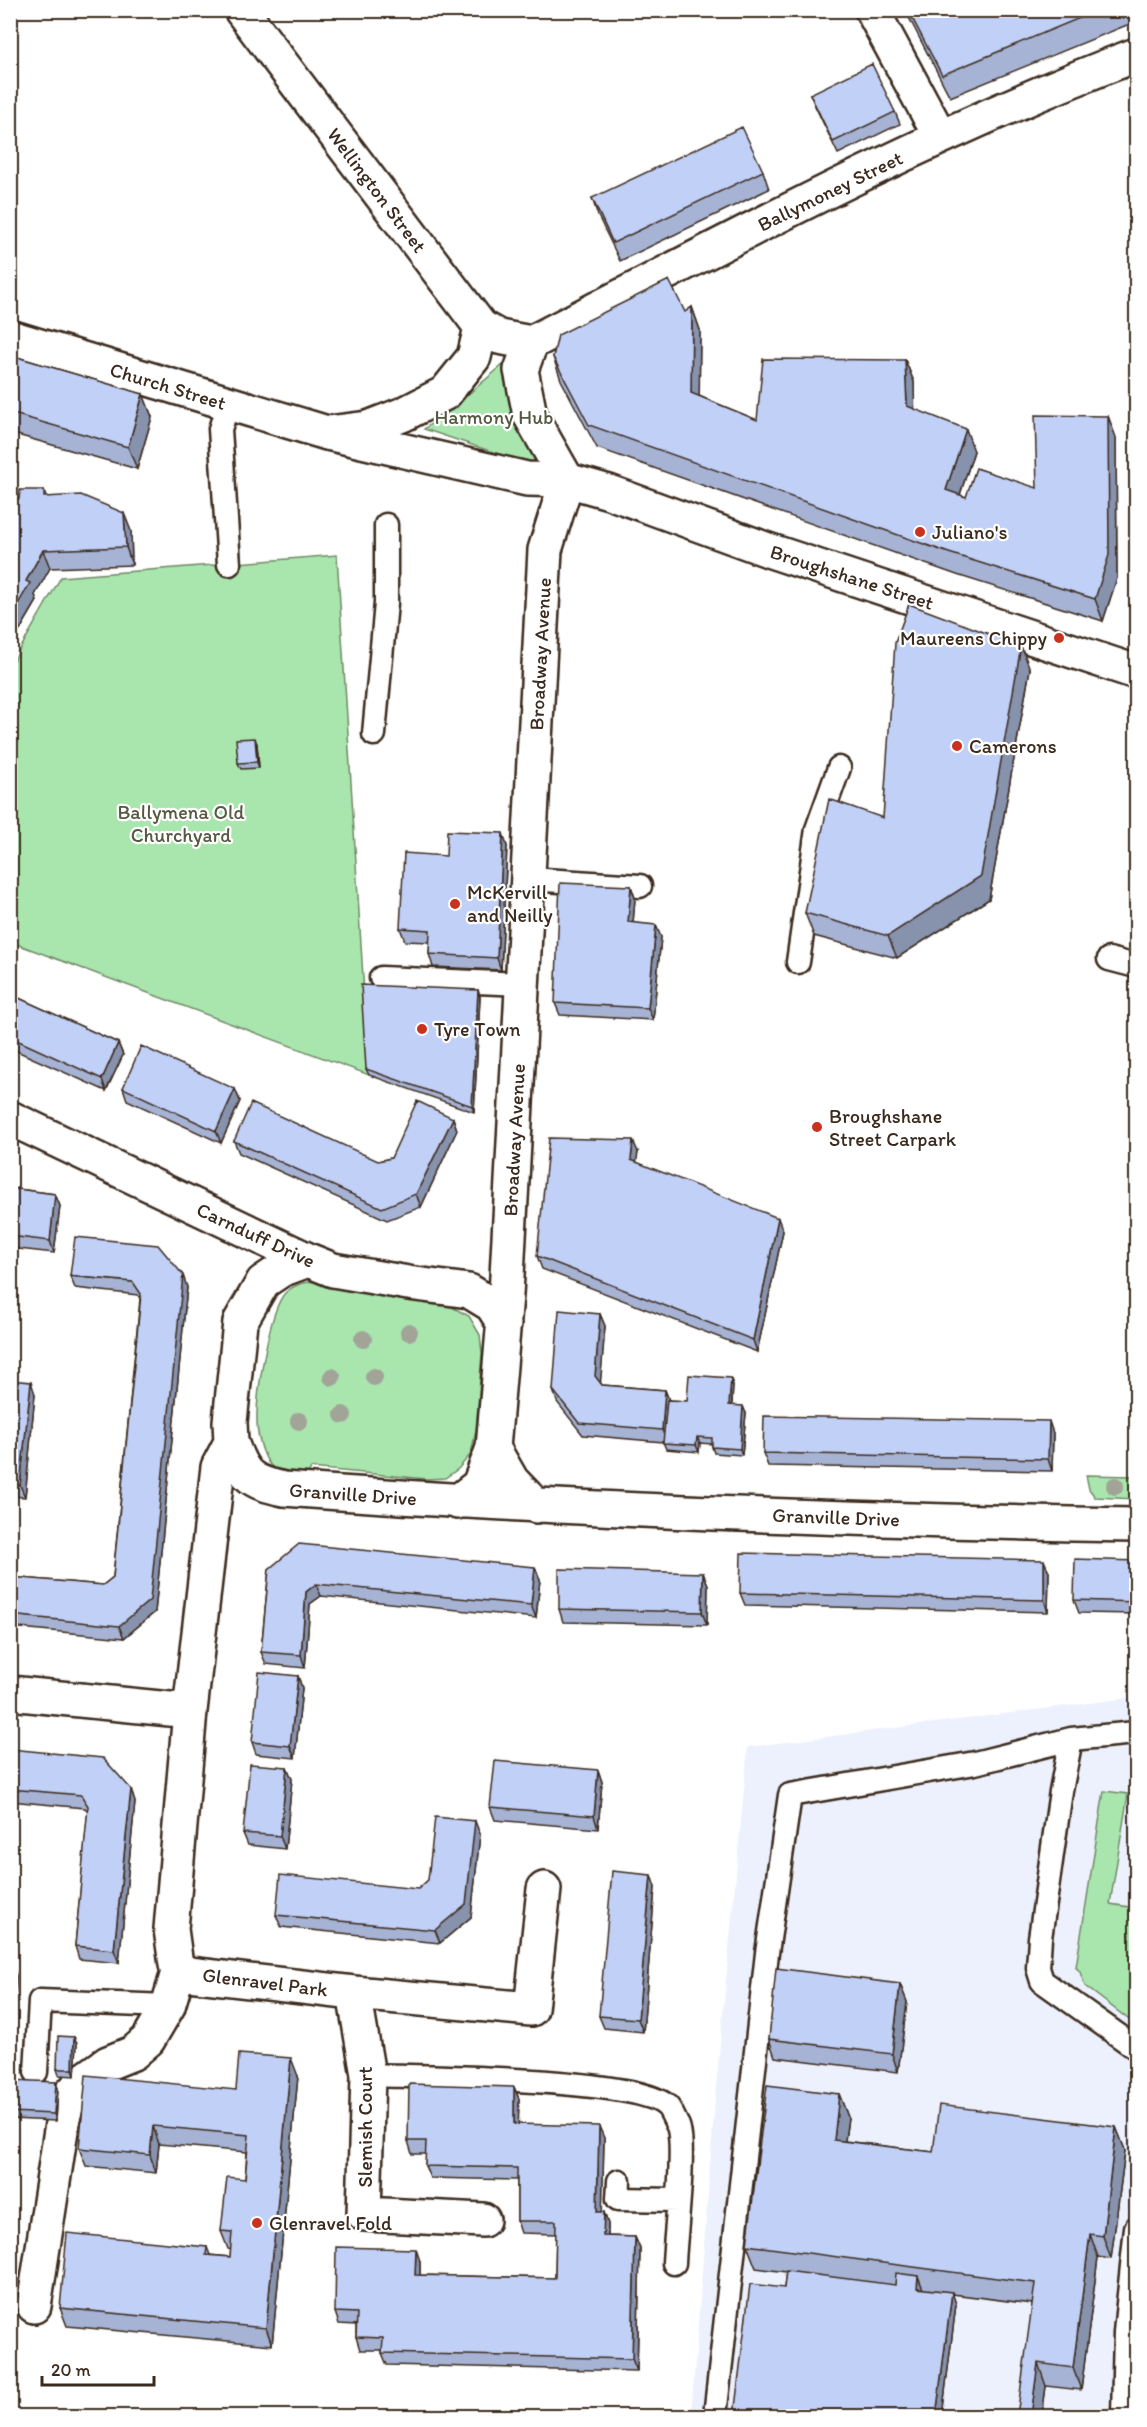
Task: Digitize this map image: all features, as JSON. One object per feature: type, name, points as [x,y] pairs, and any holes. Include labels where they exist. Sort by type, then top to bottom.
[{"type":"street","name":"Wellington Street","points":[[241,10],[481,327],[499,337],[531,343]]},
{"type":"street","points":[[872,10],[940,136]]},
{"type":"street","name":"Ballymoney Street","points":[[531,343],[940,136],[1081,76],[1137,55]]},
{"type":"street","name":"Church Street","points":[[327,433],[368,428],[404,414],[446,393],[474,357],[481,327]]},
{"type":"street","name":"Church Street","points":[[10,337],[228,405],[327,433],[527,479],[567,480]]},
{"type":"street","points":[[531,343],[521,370],[530,415],[567,480]]},
{"type":"street","name":"Broughshane Street","points":[[567,480],[609,492],[768,550],[1137,672]]},
{"type":"street","name":"Broadway Avenue","points":[[457,1502],[479,1485],[493,1448],[504,1324],[545,550],[567,480]]},
{"type":"street","name":"Carnduff Drive","points":[[10,1118],[333,1270],[469,1291],[492,1305],[504,1324]]},
{"type":"street","name":"Glenravel Park","points":[[308,1260],[281,1270],[263,1282],[240,1322],[230,1422],[231,1442],[218,1467],[190,1712],[171,1929],[176,1965],[179,1970],[189,1974],[354,1993],[531,2009],[544,1889]]},
{"type":"street","points":[[211,1529],[227,1509],[259,1484],[240,1467],[231,1442]]},
{"type":"street","points":[[493,1448],[512,1481],[536,1506]]},
{"type":"street","name":"Granville Drive","points":[[259,1484],[284,1489],[536,1506],[1137,1524]]},
{"type":"street","points":[[10,1693],[190,1712]]},
{"type":"street","points":[[34,2306],[63,2117],[70,2095],[93,2072],[133,2053],[148,2040],[168,2006],[179,1970]]},
{"type":"street","name":"Slemish Court","points":[[354,1993],[368,2075],[364,2214],[483,2220]]},
{"type":"lane","points":[[228,405],[220,429],[229,564]]},
{"type":"lane","points":[[374,734],[386,603],[386,525]]},
{"type":"lane","points":[[798,962],[817,830],[839,768]]},
{"type":"lane","points":[[528,879],[640,886]]},
{"type":"lane","points":[[1108,959],[1137,966]]},
{"type":"lane","points":[[381,978],[522,984]]},
{"type":"lane","points":[[715,2416],[767,1953],[790,1795],[975,1763],[1071,1739],[1115,1737],[1137,1733]]},
{"type":"lane","points":[[1071,1739],[1046,1891],[1038,1968],[1042,1981],[1137,2048]]},
{"type":"lane","points":[[36,2072],[40,2001],[168,2006]]},
{"type":"lane","points":[[368,2075],[528,2080],[638,2092],[667,2106],[679,2128],[680,2151],[674,2263]]},
{"type":"lane","points":[[619,2181],[618,2199],[678,2200]]},
{"type":"lane","points":[[1123,2416],[1125,2332],[1137,2228]]},
{"type":"shaded area","points":[[1136,1697],[1136,2416],[691,2416],[716,2087],[748,1747]]},
{"type":"green space","name":"Harmony Hub","points":[[516,354],[538,467],[424,429],[446,413]]},
{"type":"green space","name":"Ballymena Old Churchyard","points":[[337,555],[369,1075],[11,942],[11,665],[61,577]]},
{"type":"green space","points":[[315,1281],[341,1289],[452,1307],[469,1316],[480,1335],[482,1353],[476,1430],[471,1454],[458,1469],[445,1478],[427,1479],[311,1468],[304,1482],[289,1477],[271,1466],[260,1443],[257,1422],[261,1374],[269,1334],[280,1301],[286,1292],[303,1283]]},
{"type":"green space","points":[[1136,1466],[1136,1499],[1095,1497],[1089,1489],[1086,1475],[1135,1476]]},
{"type":"green space","points":[[1104,1791],[1128,1794],[1110,1904],[1136,1908],[1136,2025],[1085,1986],[1076,1967]]},
{"type":"building","points":[[908,10],[1099,10],[942,75]]},
{"type":"building","points":[[872,64],[895,112],[833,142],[810,94]]},
{"type":"building","points":[[742,127],[763,171],[613,243],[592,198]]},
{"type":"building","points":[[669,280],[685,312],[692,307],[691,393],[757,420],[763,359],[905,360],[907,406],[966,429],[946,490],[966,497],[976,468],[1037,488],[1035,415],[1108,416],[1109,555],[1095,599],[949,553],[589,425],[553,357],[558,335]]},
{"type":"building","points":[[10,355],[143,394],[128,447],[10,413],[12,388],[10,387]]},
{"type":"building","points":[[20,490],[44,490],[44,497],[81,495],[124,513],[126,547],[43,550],[26,581],[30,583],[10,618],[10,499],[19,499]]},
{"type":"building","name":"Camerons","points":[[909,604],[1021,646],[981,876],[888,936],[805,913],[829,799],[883,818],[895,643]]},
{"type":"building","points":[[255,738],[257,762],[238,763],[236,739]]},
{"type":"building","name":"McKervill and Neilly","points":[[447,831],[503,833],[497,958],[429,954],[430,930],[400,928],[404,853],[446,856]]},
{"type":"building","points":[[560,883],[631,886],[628,922],[656,925],[648,1008],[555,1003]]},
{"type":"building","name":"Tyre Town","points":[[361,985],[478,990],[472,1106],[366,1069]]},
{"type":"building","points":[[10,994],[118,1043],[102,1079],[10,1037]]},
{"type":"building","points":[[141,1046],[235,1089],[216,1131],[123,1088]]},
{"type":"building","points":[[417,1101],[453,1118],[416,1194],[382,1208],[234,1141],[251,1103],[378,1161],[391,1158]]},
{"type":"building","points":[[549,1138],[633,1140],[631,1160],[778,1218],[753,1340],[537,1256]]},
{"type":"building","points":[[10,1188],[55,1194],[50,1241],[10,1236]]},
{"type":"building","points":[[75,1237],[158,1245],[183,1275],[150,1600],[119,1626],[10,1615],[10,1577],[103,1585],[113,1577],[141,1294],[133,1282],[70,1276]]},
{"type":"building","points":[[559,1310],[600,1314],[595,1376],[602,1385],[665,1390],[662,1430],[579,1423],[553,1390]]},
{"type":"building","points":[[689,1375],[731,1378],[729,1405],[743,1406],[740,1449],[712,1447],[712,1438],[697,1437],[696,1445],[663,1443],[667,1400],[687,1401]]},
{"type":"building","points":[[10,1380],[31,1382],[20,1485],[10,1484]]},
{"type":"building","points":[[764,1416],[1049,1421],[1048,1459],[763,1453]]},
{"type":"building","points":[[299,1544],[535,1567],[531,1605],[316,1584],[306,1592],[301,1655],[261,1652],[269,1569]]},
{"type":"building","points":[[741,1553],[1044,1560],[1044,1600],[740,1593]]},
{"type":"building","points":[[1075,1559],[1137,1561],[1137,1602],[1074,1600]]},
{"type":"building","points":[[559,1569],[703,1573],[702,1612],[559,1609]]},
{"type":"building","points":[[259,1672],[298,1676],[290,1746],[252,1742]]},
{"type":"building","points":[[10,1749],[103,1758],[131,1789],[114,1950],[75,1946],[88,1806],[81,1795],[10,1789]]},
{"type":"building","points":[[495,1761],[598,1770],[594,1816],[490,1807]]},
{"type":"building","points":[[250,1764],[287,1767],[280,1836],[243,1833]]},
{"type":"building","points":[[435,1817],[475,1821],[466,1904],[435,1930],[276,1915],[280,1875],[418,1889],[428,1880]]},
{"type":"building","points":[[612,1871],[651,1875],[638,2019],[599,2016]]},
{"type":"building","points":[[776,1968],[900,1984],[892,2054],[769,2039]]},
{"type":"building","points":[[10,1969],[14,1969],[10,2057]]},
{"type":"building","points":[[58,2036],[74,2037],[73,2069],[57,2069]]},
{"type":"building","name":"Glenravel Fold","points":[[239,2054],[291,2058],[266,2328],[60,2308],[67,2233],[207,2247],[206,2255],[230,2257],[232,2232],[221,2231],[227,2177],[245,2179],[249,2135],[153,2126],[150,2155],[79,2148],[86,2075],[236,2090]]},
{"type":"building","points":[[10,2080],[56,2082],[54,2114],[10,2112]]},
{"type":"building","points":[[409,2084],[514,2087],[514,2124],[599,2126],[597,2212],[604,2212],[603,2236],[635,2237],[632,2359],[382,2353],[383,2338],[356,2337],[357,2313],[335,2312],[336,2247],[416,2249],[415,2275],[555,2278],[556,2221],[517,2221],[517,2168],[425,2166],[426,2141],[408,2141]]},
{"type":"building","points":[[767,2085],[839,2094],[834,2140],[933,2152],[939,2105],[1116,2127],[1103,2236],[1090,2234],[1073,2368],[1038,2363],[1031,2416],[1017,2416],[1035,2283],[747,2245]]},
{"type":"building","points":[[786,2271],[895,2285],[896,2273],[918,2276],[917,2288],[952,2292],[936,2416],[734,2416],[750,2284],[784,2288]]},
{"type":"place","name":"Juliano's","points":[[920,532]]},
{"type":"place","name":"Maureens Chippy","points":[[1059,638]]},
{"type":"place","name":"Camerons","points":[[957,746]]},
{"type":"place","name":"McKervill and Neilly","points":[[455,904]]},
{"type":"place","name":"Tyre Town","points":[[422,1029]]},
{"type":"place","name":"Broughshane Street Carpark","points":[[817,1127]]},
{"type":"place","name":"Glenravel Fold","points":[[257,2223]]}]
